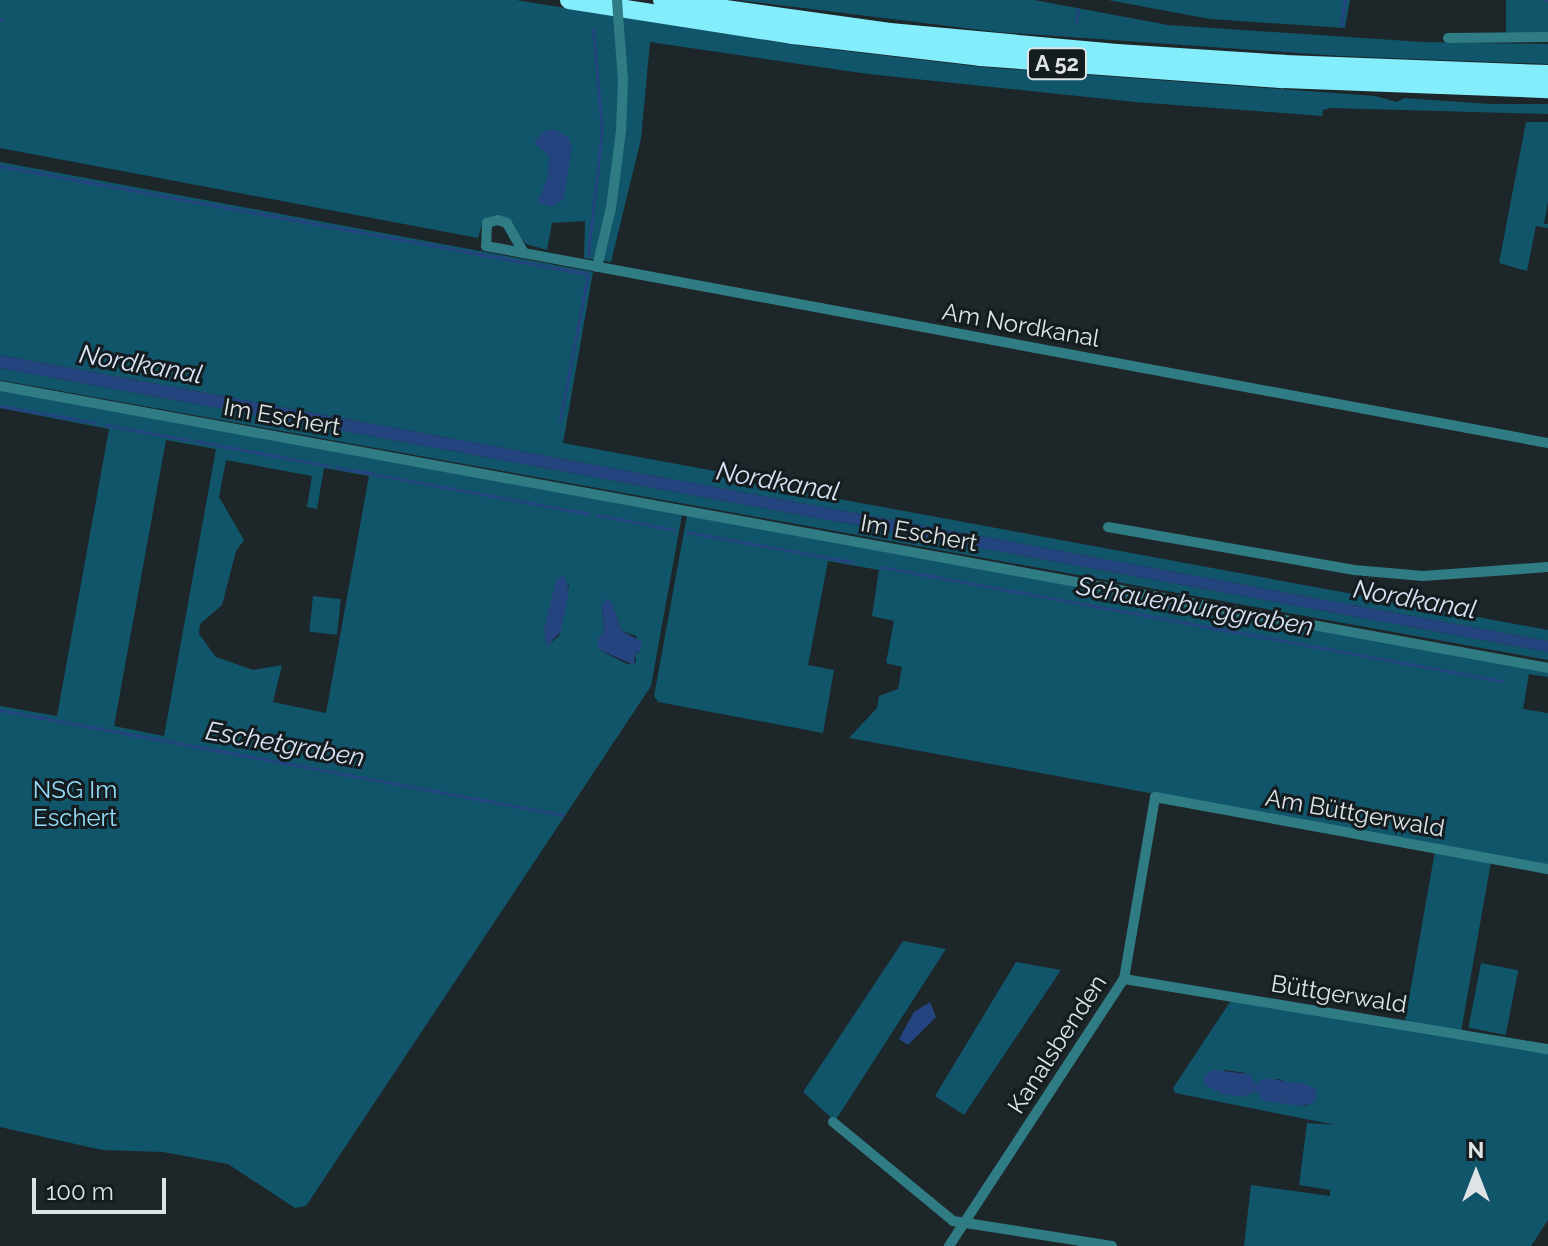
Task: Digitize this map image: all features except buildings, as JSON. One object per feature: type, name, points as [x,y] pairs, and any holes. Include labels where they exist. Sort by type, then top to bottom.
[{"type":"highway","name":"A 52","points":[[569,0],[793,35],[995,58],[1283,79],[1548,89]]},
{"type":"highway","name":"A 52","points":[[662,0],[890,32],[1117,53],[1285,64],[1548,74]]},
{"type":"street","points":[[597,267],[611,208],[621,131],[623,80],[617,0]]},
{"type":"street","points":[[1448,38],[1548,37]]},
{"type":"street","name":"Am Nordkanal","points":[[524,253],[503,220],[487,223],[486,246],[1548,443]]},
{"type":"street","name":"Im Eschert","points":[[0,386],[1548,668]]},
{"type":"street","points":[[1108,527],[1354,570],[1423,576],[1548,567]]},
{"type":"street","name":"Am Büttgerwald","points":[[1155,797],[1548,869]]},
{"type":"street","name":"Kanalsbenden","points":[[949,1246],[1124,979],[1155,797]]},
{"type":"street","name":"Büttgerwald","points":[[1124,979],[1548,1049]]},
{"type":"street","points":[[833,1122],[953,1221],[1112,1246]]},
{"type":"green space","points":[[0,0],[516,0],[803,46],[982,67],[1375,96],[1397,102],[1404,98],[1489,104],[1548,104],[1548,114],[1331,108],[1323,110],[1322,116],[1135,102],[868,74],[650,42],[641,139],[611,262],[584,258],[585,221],[552,223],[547,250],[526,244],[510,223],[482,224],[478,238],[0,148]]},
{"type":"green space","points":[[738,0],[1034,0],[1168,25],[1423,42],[1548,44],[1548,64],[1340,56],[997,32]]},
{"type":"green space","points":[[1108,0],[1350,0],[1345,28],[1210,19]]},
{"type":"green space","points":[[1506,0],[1548,0],[1548,36],[1506,36]]},
{"type":"green space","points":[[1526,122],[1548,122],[1548,202],[1544,224],[1548,224],[1548,228],[1536,226],[1527,271],[1499,263]]},
{"type":"green space","points":[[0,162],[593,272],[563,443],[720,472],[720,477],[1548,630],[1548,641],[0,355]]},
{"type":"green space","points":[[0,368],[1548,652],[1548,660],[0,380]]},
{"type":"green space","name":"NSG Im Eschert","points":[[0,390],[682,515],[651,686],[306,1206],[295,1208],[228,1164],[163,1152],[102,1150],[0,1127],[0,706],[57,716],[109,429],[0,408]],"holes":[[[166,440],[216,449],[164,736],[114,726]],[[226,460],[312,476],[307,507],[317,509],[324,468],[369,476],[326,713],[273,702],[282,665],[253,670],[216,657],[199,634],[200,624],[222,605],[236,551],[244,540],[219,497]],[[569,584],[559,636],[547,646],[544,630],[551,607]],[[612,604],[622,631],[636,636],[639,652],[635,653],[636,663],[627,664],[598,649],[598,639],[604,631],[602,606]]]},
{"type":"green space","points":[[687,515],[1548,672],[1548,677],[1529,674],[1523,709],[1548,713],[1548,866],[849,738],[877,708],[879,696],[898,689],[902,667],[886,663],[894,621],[872,616],[879,570],[828,561],[808,665],[834,670],[823,733],[658,702],[654,696]]},
{"type":"green space","points":[[313,596],[341,599],[337,635],[309,632]]},
{"type":"green space","points":[[1435,851],[1491,861],[1461,1032],[1405,1022]]},
{"type":"green space","points":[[903,941],[946,949],[835,1121],[803,1092]]},
{"type":"green space","points":[[1016,962],[1061,970],[964,1115],[935,1096]]},
{"type":"green space","points":[[1481,963],[1518,970],[1506,1035],[1468,1028]]},
{"type":"green space","points":[[1232,999],[1548,1052],[1548,1220],[1531,1246],[1244,1246],[1251,1185],[1330,1196],[1330,1190],[1299,1185],[1307,1123],[1336,1125],[1175,1093],[1173,1088]],"holes":[[[1225,1070],[1246,1073],[1256,1084],[1278,1079],[1287,1082],[1308,1106],[1281,1103],[1256,1091],[1242,1097],[1216,1090]]]},
{"type":"water","points":[[554,129],[568,137],[572,150],[563,200],[551,207],[538,202],[548,177],[549,156],[534,142],[542,133]]},
{"type":"water","points":[[0,355],[1548,641],[1548,652],[0,368]]},
{"type":"water","points":[[563,575],[569,591],[561,631],[547,647],[544,630],[556,581]]},
{"type":"water","points":[[606,598],[612,604],[622,631],[642,642],[641,650],[635,653],[634,665],[598,649],[598,639],[604,631],[602,606]]},
{"type":"water","points":[[930,1002],[936,1017],[908,1045],[899,1039],[914,1012]]},
{"type":"water","points":[[1213,1070],[1250,1074],[1256,1084],[1264,1078],[1305,1084],[1315,1089],[1317,1098],[1312,1104],[1300,1106],[1261,1100],[1256,1091],[1242,1097],[1223,1094],[1203,1084],[1204,1076]]},
{"type":"waterway","points":[[1341,25],[1345,0]]},
{"type":"waterway","points":[[1076,22],[1078,9]]},
{"type":"waterway","points":[[588,255],[602,131],[593,28]]},
{"type":"waterway","points":[[0,166],[588,274],[560,420]]},
{"type":"waterway","name":"Schauenburggraben","points":[[0,406],[96,423]]},
{"type":"waterway","name":"Schauenburggraben","points":[[106,425],[188,440]]},
{"type":"waterway","name":"Schauenburggraben","points":[[196,441],[328,466]]},
{"type":"waterway","name":"Schauenburggraben","points":[[336,467],[589,514]]},
{"type":"waterway","name":"Schauenburggraben","points":[[598,515],[675,530]]},
{"type":"waterway","name":"Schauenburggraben","points":[[687,532],[852,562]]},
{"type":"waterway","name":"Schauenburggraben","points":[[882,567],[1502,681]]},
{"type":"waterway","name":"Eschetgraben","points":[[0,710],[563,815]]},
{"type":"water label","name":"Nordkanal","points":[[141,365]]},
{"type":"water label","name":"Nordkanal","points":[[778,482]]},
{"type":"water label","name":"Nordkanal","points":[[1415,600]]}]
